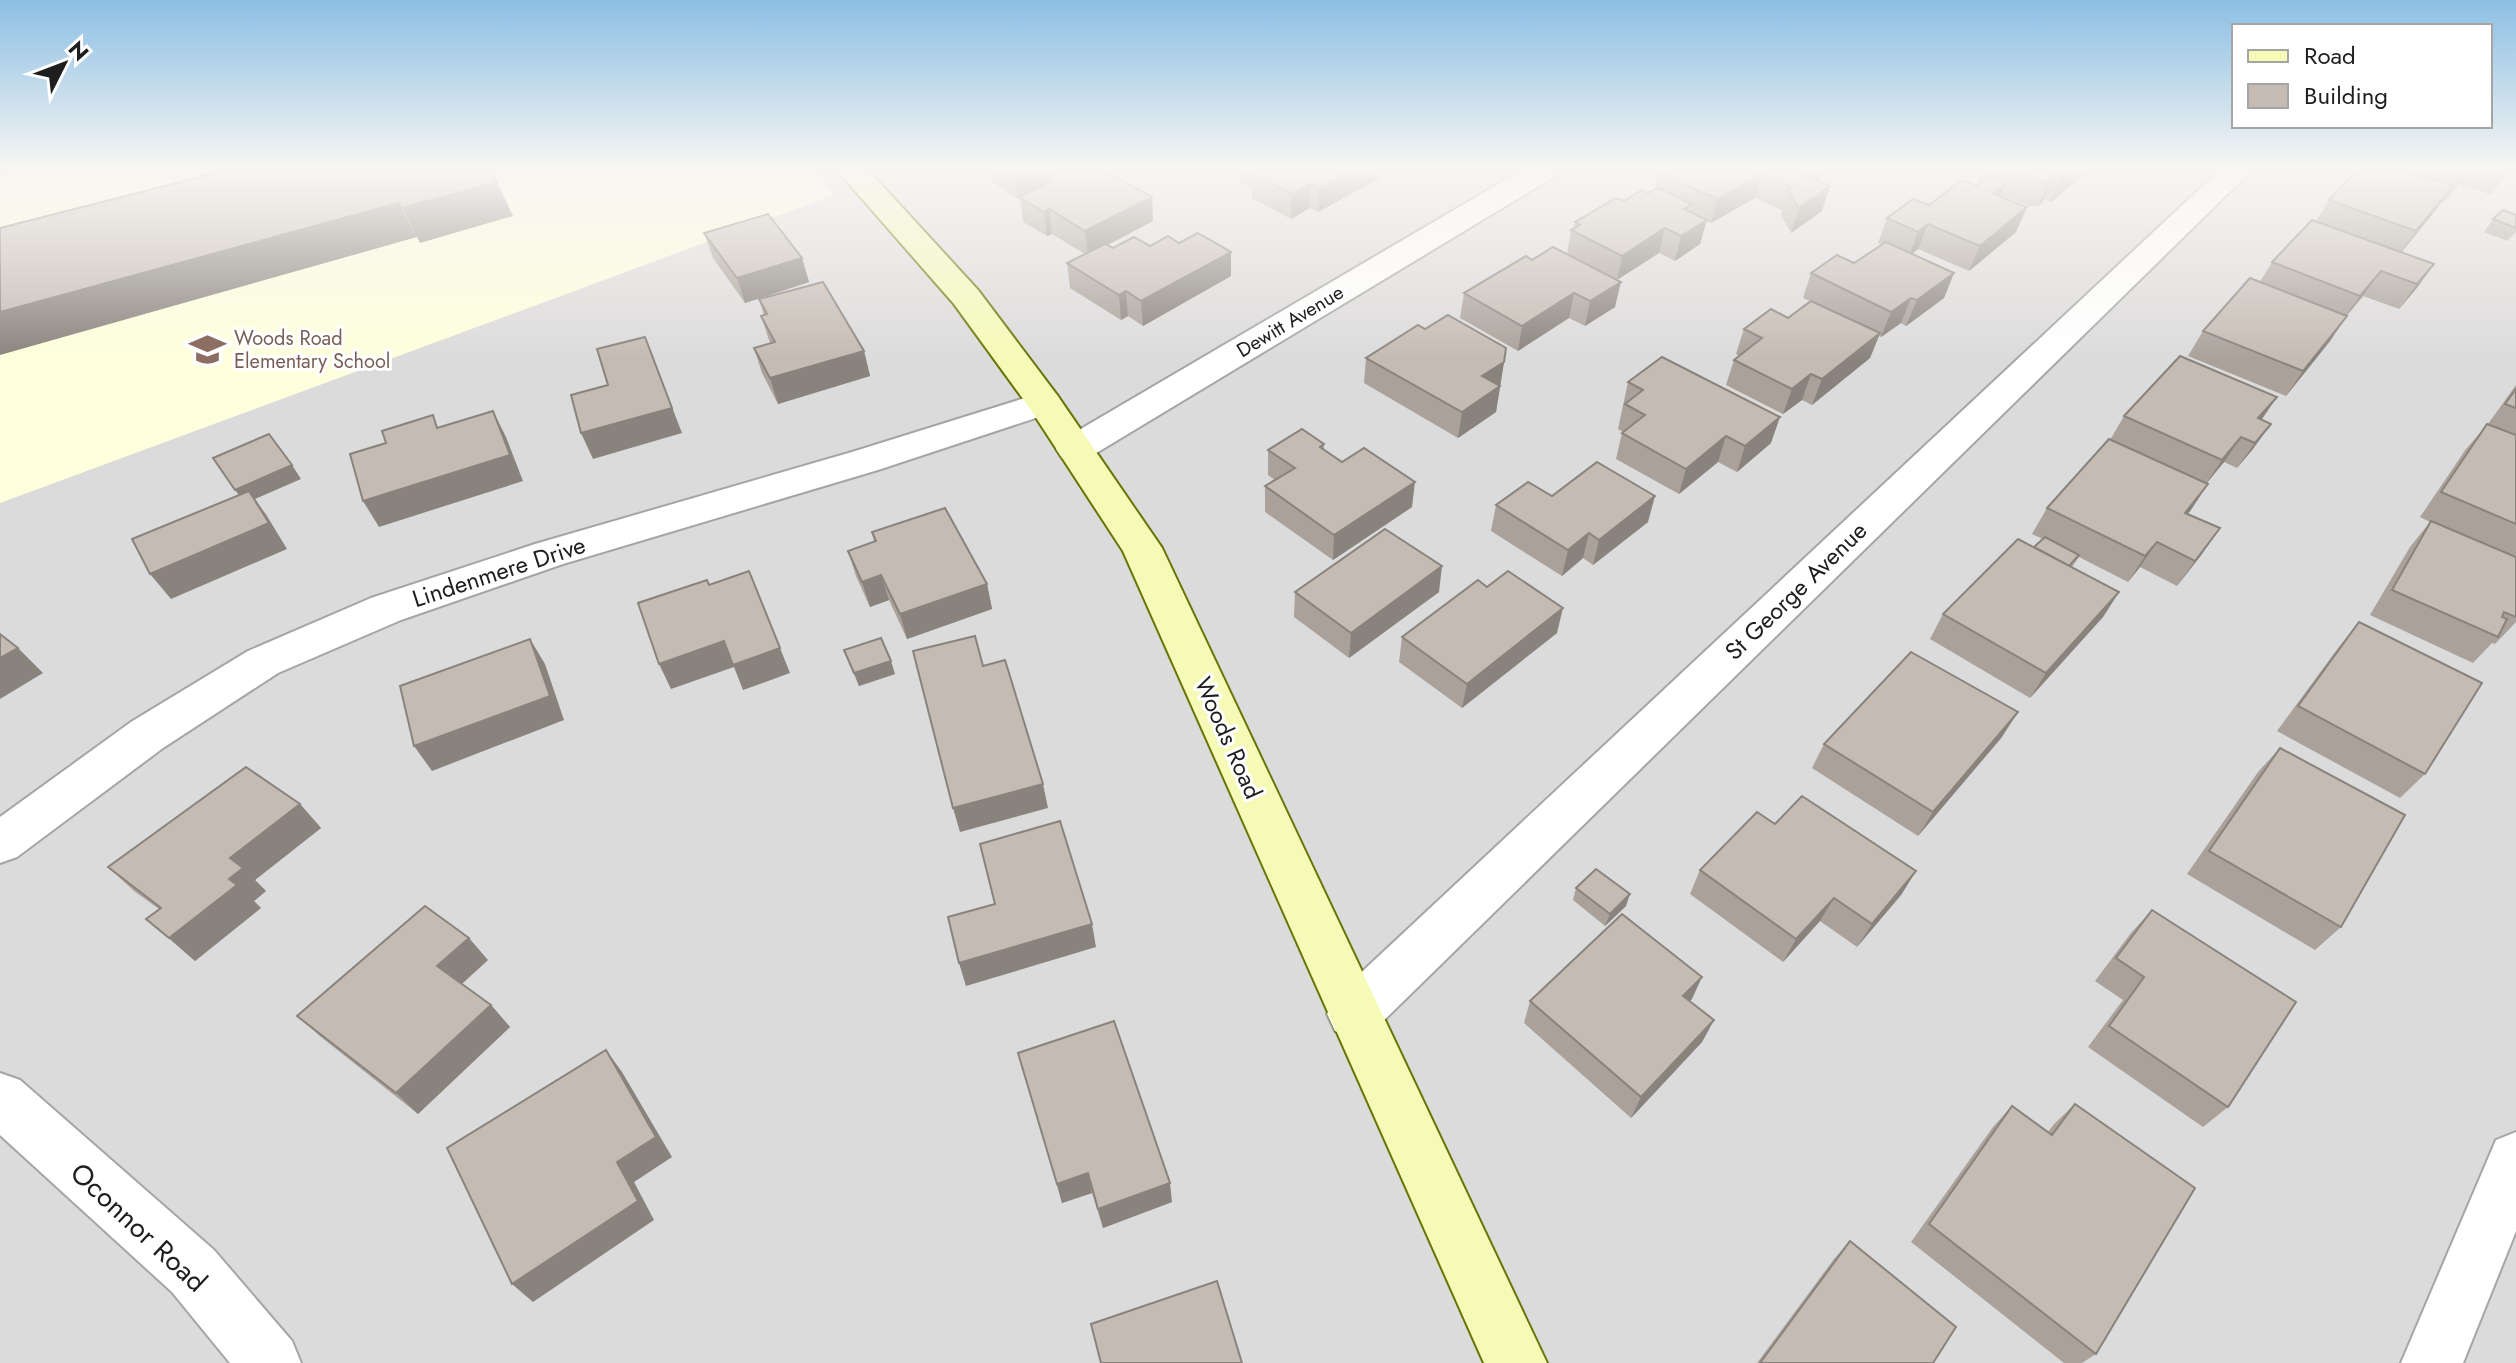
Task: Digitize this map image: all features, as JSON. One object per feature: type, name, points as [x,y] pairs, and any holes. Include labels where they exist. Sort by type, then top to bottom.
[{"type":"street","name":"Woods Road","points":[[909,233],[966,297],[1044,403],[1142,548],[1516,1363]]},
{"type":"street","name":"Dewitt Avenue","points":[[1075,449],[1439,233]]},
{"type":"street","name":"St George Avenue","points":[[1354,1014],[2171,233]]},
{"type":"street","name":"Lindenmere Drive","points":[[0,843],[147,735],[263,662],[386,609],[549,554],[865,461],[1044,403]]},
{"type":"street","name":"Oconnor Road","points":[[0,1099],[193,1271],[270,1363]]},
{"type":"street","points":[[2432,1363],[2516,1160]]},
{"type":"shaded area","points":[[0,233],[2516,233],[2516,1363],[0,1363]]},
{"type":"shaded area","name":"Woods Road Elementary School","points":[[0,233],[732,233],[0,503]]},
{"type":"building","points":[[0,233],[291,233],[0,312]]},
{"type":"building","points":[[704,233],[782,233],[802,258],[737,278]]},
{"type":"building","points":[[1198,233],[1231,252],[1141,301],[1126,291],[1119,295],[1067,263],[1105,244],[1113,248],[1134,237],[1150,246],[1168,236],[1179,243]]},
{"type":"building","points":[[1576,233],[1658,233],[1622,256]]},
{"type":"building","points":[[1948,233],[1996,233],[1980,246]]},
{"type":"building","points":[[2300,233],[2347,233],[2434,264],[2417,284],[2381,271],[2360,296],[2272,262]]},
{"type":"building","points":[[1886,242],[1954,273],[1917,300],[1911,298],[1891,312],[1811,273],[1837,255],[1854,263]]},
{"type":"building","points":[[1553,247],[1621,282],[1590,301],[1574,293],[1522,326],[1464,293],[1526,256],[1532,260]]},
{"type":"building","points":[[2250,278],[2347,316],[2303,371],[2203,331]]},
{"type":"building","points":[[823,282],[864,351],[770,378],[754,348],[775,342],[761,316],[767,314],[759,299]]},
{"type":"building","points":[[1811,301],[1880,333],[1822,379],[1811,374],[1792,389],[1734,360],[1762,338],[1744,329],[1771,309],[1788,318]]},
{"type":"building","points":[[1448,315],[1506,348],[1504,362],[1482,376],[1500,386],[1462,412],[1366,358],[1418,325],[1425,329]]},
{"type":"building","points":[[645,337],[672,408],[581,433],[571,395],[608,385],[597,349]]},
{"type":"building","points":[[2180,356],[2277,397],[2258,418],[2271,424],[2255,443],[2241,437],[2222,460],[2124,416]]},
{"type":"building","points":[[1662,357],[1780,417],[1745,446],[1726,436],[1686,469],[1622,433],[1645,415],[1625,404],[1643,390],[1628,382]]},
{"type":"building","points":[[2516,389],[2516,408],[2505,404]]},
{"type":"building","points":[[493,411],[510,455],[363,501],[350,454],[386,443],[382,431],[433,415],[437,428]]},
{"type":"building","points":[[2487,424],[2516,435],[2516,524],[2441,492]]},
{"type":"building","points":[[1302,429],[1324,444],[1320,447],[1342,462],[1364,448],[1415,482],[1334,535],[1265,486],[1295,468],[1268,450]]},
{"type":"building","points":[[269,434],[292,465],[235,490],[213,458]]},
{"type":"building","points":[[2109,439],[2208,484],[2185,513],[2220,528],[2195,561],[2157,542],[2145,556],[2047,508]]},
{"type":"building","points":[[1597,462],[1655,496],[1599,540],[1589,533],[1568,550],[1496,505],[1528,482],[1552,496]]},
{"type":"building","points":[[249,491],[269,523],[150,574],[132,539]]},
{"type":"building","points":[[945,508],[987,584],[900,614],[881,575],[862,582],[848,551],[876,541],[872,532]]},
{"type":"building","points":[[2431,521],[2516,557],[2516,617],[2504,612],[2502,617],[2507,619],[2498,637],[2392,590]]},
{"type":"building","points":[[1385,529],[1442,566],[1351,633],[1295,592]]},
{"type":"building","points":[[2045,537],[2079,555],[2069,566],[2034,547]]},
{"type":"building","points":[[2018,539],[2119,592],[2046,673],[1943,614]]},
{"type":"building","points":[[749,571],[780,648],[733,665],[724,641],[659,664],[638,603],[707,580],[709,585]]},
{"type":"building","points":[[1508,571],[1563,608],[1467,684],[1402,637],[1478,580],[1487,587]]},
{"type":"building","points":[[2359,622],[2482,683],[2425,774],[2298,706]]},
{"type":"building","points":[[0,634],[18,648],[0,658]]},
{"type":"building","points":[[975,636],[983,666],[1005,660],[1043,784],[953,808],[913,651]]},
{"type":"building","points":[[881,638],[891,661],[854,673],[844,650]]},
{"type":"building","points":[[530,639],[550,696],[414,746],[400,686]]},
{"type":"building","points":[[1911,652],[2018,712],[1933,812],[1824,744]]},
{"type":"building","points":[[2280,748],[2405,815],[2341,927],[2209,851]]},
{"type":"building","points":[[246,767],[300,804],[230,858],[243,868],[229,879],[237,885],[169,938],[146,919],[161,908],[108,867]]},
{"type":"building","points":[[1802,796],[1916,871],[1872,924],[1834,898],[1796,939],[1700,870],[1757,812],[1775,824]]},
{"type":"building","points":[[1060,821],[1092,924],[959,963],[948,917],[995,904],[980,844]]},
{"type":"building","points":[[1596,869],[1630,894],[1610,914],[1576,888]]},
{"type":"building","points":[[425,906],[469,938],[437,966],[491,1005],[396,1093],[297,1016]]},
{"type":"building","points":[[2152,910],[2296,1002],[2228,1107],[2109,1026],[2144,977],[2116,958]]},
{"type":"building","points":[[1622,914],[1702,977],[1683,996],[1714,1020],[1641,1097],[1530,1001]]},
{"type":"building","points":[[1114,1021],[1170,1183],[1098,1209],[1088,1173],[1057,1184],[1018,1053]]},
{"type":"building","points":[[606,1050],[656,1137],[617,1162],[638,1201],[512,1284],[447,1148]]},
{"type":"building","points":[[2075,1104],[2195,1188],[2096,1354],[1929,1224],[2012,1106],[2052,1135]]},
{"type":"building","points":[[1850,1241],[1956,1327],[1933,1363],[1760,1363]]},
{"type":"building","points":[[1217,1281],[1242,1363],[1101,1363],[1091,1324]]},
{"type":"place","name":"Woods Road Elementary School","points":[[208,349]]}]
